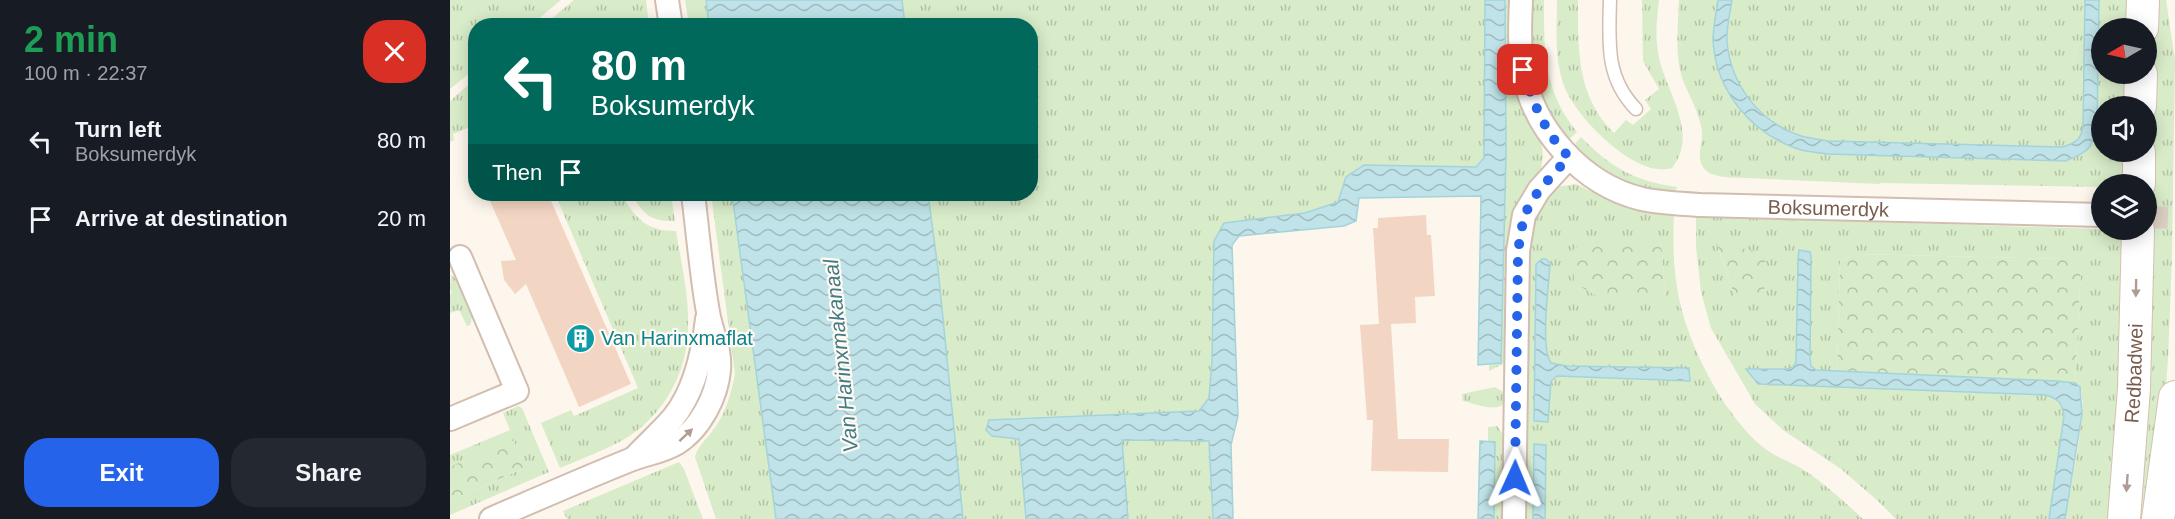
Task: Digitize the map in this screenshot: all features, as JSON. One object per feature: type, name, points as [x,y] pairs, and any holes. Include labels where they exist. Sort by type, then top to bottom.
[{"type":"street","points":[[668,0],[670,18]]},
{"type":"street","name":"Boksumerdyk","points":[[1521,0],[1523,70],[1539,116],[1551,136],[1569,157],[1602,182],[1622,192],[1641,199],[1701,205],[2091,215]]},
{"type":"street","points":[[2142,18],[2143,0]]},
{"type":"street","points":[[1514,519],[1518,251],[1524,215],[1539,190],[1569,157]]},
{"type":"street","points":[[490,519],[633,459],[664,428],[683,404],[695,375],[708,314],[694,201]]},
{"type":"street","name":"Redbadwei","points":[[2124,519],[2134,388],[2138,240]]},
{"type":"street","points":[[450,419],[517,391],[460,257]]},
{"type":"street","name":"Redbadwei","points":[[2158,519],[2175,397]]},
{"type":"lane","points":[[1610,0],[1609,45],[1614,75],[1626,99],[1636,109]]},
{"type":"green space","points":[[450,0],[561,0],[539,18],[468,18],[468,75],[450,89]]},
{"type":"green space","points":[[574,0],[646,0],[648,18],[552,18]]},
{"type":"green space","points":[[685,0],[705,0],[708,18],[688,18]]},
{"type":"green space","points":[[902,0],[1485,0],[1484,158],[1476,167],[1443,167],[1346,177],[1338,202],[1305,213],[1224,223],[1209,398],[1199,411],[1010,418],[1019,438],[1026,519],[963,519],[929,201],[1038,201],[1038,18],[904,18]]},
{"type":"green space","points":[[1505,0],[1511,0],[1513,74],[1521,104],[1541,142],[1543,154],[1541,170],[1518,207],[1511,227],[1507,362],[1489,371],[1489,365],[1501,363],[1506,153]]},
{"type":"green space","points":[[1530,0],[1544,0],[1545,53],[1552,85],[1558,101],[1577,132],[1567,141],[1546,106],[1536,76],[1531,38]]},
{"type":"green space","points":[[1557,0],[1578,0],[1579,53],[1586,87],[1592,103],[1614,133],[1626,120],[1633,125],[1651,109],[1645,100],[1659,89],[1643,61],[1642,0],[1659,0],[1656,33],[1658,52],[1682,125],[1683,140],[1680,154],[1672,168],[1657,169],[1624,155],[1592,127],[1579,111],[1563,83],[1558,63]]},
{"type":"green space","points":[[1679,0],[1718,0],[1713,40],[1727,92],[1742,113],[1772,137],[1796,149],[2083,154],[2091,146],[2091,162],[2132,162],[2132,174],[2091,174],[2091,187],[1880,184],[1723,177],[1711,174],[1701,163],[1701,124],[1681,73],[1677,42]]},
{"type":"green space","points":[[1732,0],[2085,0],[2081,135],[2074,142],[2063,147],[1828,141],[1801,136],[1772,121],[1760,111],[1741,87],[1734,73],[1727,42]]},
{"type":"green space","points":[[2099,0],[2135,0],[2135,18],[2099,18]]},
{"type":"green space","points":[[2151,0],[2166,0],[2175,60],[2172,257],[2168,360],[2150,519],[2133,519],[2146,240],[2157,240],[2157,174],[2148,174],[2148,162],[2157,162],[2157,96],[2149,96],[2149,84],[2157,84],[2157,18],[2151,18]]},
{"type":"green space","points":[[2098,84],[2134,84],[2133,96],[2098,96]]},
{"type":"green space","points":[[468,85],[468,128],[453,134],[454,140],[450,142],[450,101]]},
{"type":"green space","points":[[1581,137],[1613,165],[1624,171],[1648,181],[1677,187],[1674,195],[1630,184],[1608,173],[1572,147]]},
{"type":"green space","points":[[1576,184],[1624,205],[1648,212],[1674,215],[1675,274],[1683,313],[1699,357],[1723,400],[1751,436],[1767,450],[1807,472],[1863,519],[1545,519],[1546,445],[1535,444],[1533,519],[1522,519],[1526,264],[1533,221],[1546,197],[1556,187]],"holes":[[[1590,238],[1661,242],[1666,298]],[[1538,261],[1550,264],[1546,344],[1551,363],[1567,366],[1689,368],[1690,381],[1557,376],[1551,380],[1548,421]]]},
{"type":"green space","points":[[558,201],[626,201],[642,222],[656,229],[676,231],[688,314],[687,343],[683,360],[678,377],[661,406],[650,419],[623,440],[560,468],[541,423],[571,410],[574,416],[638,388]]},
{"type":"green space","points":[[636,201],[672,201],[675,221],[654,218]]},
{"type":"green space","points":[[712,201],[733,201],[776,519],[716,519],[695,457],[725,410],[735,374]]},
{"type":"green space","points":[[1696,216],[2091,229],[2091,240],[2130,240],[2115,519],[2065,519],[2077,453],[2082,400],[2081,390],[2075,383],[2081,268],[2065,259],[1856,254],[1840,261],[1837,372],[1816,370],[1811,366],[1798,259],[1796,362],[1789,368],[1772,372],[1758,384],[2046,395],[2054,398],[2059,402],[2064,416],[2049,519],[1896,519],[1841,469],[1783,430],[1755,404],[1711,328],[1701,292],[1696,247]],"holes":[[[1717,245],[1747,300],[1736,300]]]},
{"type":"green space","points":[[1590,238],[1661,241],[1666,298],[1595,295],[1574,283],[1573,250]]},
{"type":"green space","points":[[1717,244],[1732,245],[1765,255],[1765,288],[1747,300],[1736,300]]},
{"type":"green space","points":[[1856,254],[2066,259],[2081,268],[2075,383],[1837,372],[1840,261]]},
{"type":"green space","points":[[451,275],[456,279],[472,317],[470,325],[467,326],[459,310],[450,313]]},
{"type":"green space","points":[[1495,387],[1507,394],[1505,404],[1490,407],[1463,401],[1462,394]]},
{"type":"green space","points":[[518,406],[522,408],[549,472],[450,515],[450,501],[524,468],[513,439],[450,467],[450,455],[510,430],[503,413]]},
{"type":"green space","points":[[1497,426],[1505,437],[1505,519],[1494,519],[1495,442],[1488,441],[1488,427]]},
{"type":"green space","points":[[513,438],[524,468],[450,501],[450,467]]},
{"type":"green space","points":[[1121,440],[1209,441],[1213,519],[1128,519]]},
{"type":"green space","points":[[679,462],[684,469],[703,519],[567,519],[563,511]]},
{"type":"water","points":[[706,0],[902,0],[904,18],[708,18]]},
{"type":"water","points":[[1485,0],[1505,0],[1506,153],[1501,363],[1478,365],[1481,196],[1359,198],[1356,221],[1344,226],[1239,236],[1232,245],[1238,416],[1231,445],[1233,519],[1213,519],[1209,441],[1122,440],[1128,519],[1026,519],[1019,439],[992,436],[986,430],[989,420],[1199,411],[1209,398],[1212,361],[1214,241],[1224,223],[1305,213],[1338,202],[1346,177],[1364,165],[1476,167],[1484,158]]},
{"type":"water","points":[[1718,0],[1732,0],[1727,42],[1734,73],[1741,87],[1760,111],[1772,121],[1801,136],[1828,141],[2063,147],[2077,140],[2083,127],[2085,0],[2099,0],[2099,18],[2091,18],[2091,84],[2098,84],[2098,96],[2091,96],[2091,144],[2078,156],[2065,161],[1827,154],[1795,148],[1763,131],[1738,107],[1728,92],[1715,59],[1714,26]]},
{"type":"water","name":"Van Harinxmakanaal","points":[[733,201],[929,201],[963,519],[776,519]]},
{"type":"water","points":[[1799,250],[1810,252],[1811,257],[1810,359],[1811,366],[1816,370],[2057,381],[2075,383],[2080,387],[2082,414],[2065,519],[2049,519],[2064,416],[2059,402],[2046,395],[1758,384],[1746,369],[1787,369],[1793,367],[1796,362]]},
{"type":"water","points":[[1542,259],[1550,263],[1546,344],[1551,363],[1567,366],[1689,368],[1690,381],[1557,376],[1551,381],[1548,422],[1534,421],[1536,264]]},
{"type":"water","points":[[1480,441],[1495,442],[1494,519],[1478,519]]},
{"type":"water","points":[[1534,444],[1546,445],[1545,519],[1533,519]]},
{"type":"building","name":"Van Harinxmaflat","points":[[490,201],[551,201],[631,384],[579,407],[526,284],[515,294],[504,280],[501,261],[516,260]]},
{"type":"building","points":[[1426,215],[1427,235],[1431,235],[1435,296],[1415,297],[1416,323],[1391,324],[1398,439],[1449,439],[1448,472],[1371,471],[1373,420],[1367,420],[1360,325],[1379,324],[1373,228],[1378,228],[1378,218]]},
{"type":"tunnel","points":[[2157,217],[2175,218]]},
{"type":"place","name":"Van Harinxmaflat","points":[[580,338]]},
{"type":"route","points":[[1515,478],[1518,251],[1524,215],[1539,190],[1569,157],[1551,136],[1539,116],[1523,70]]}]
